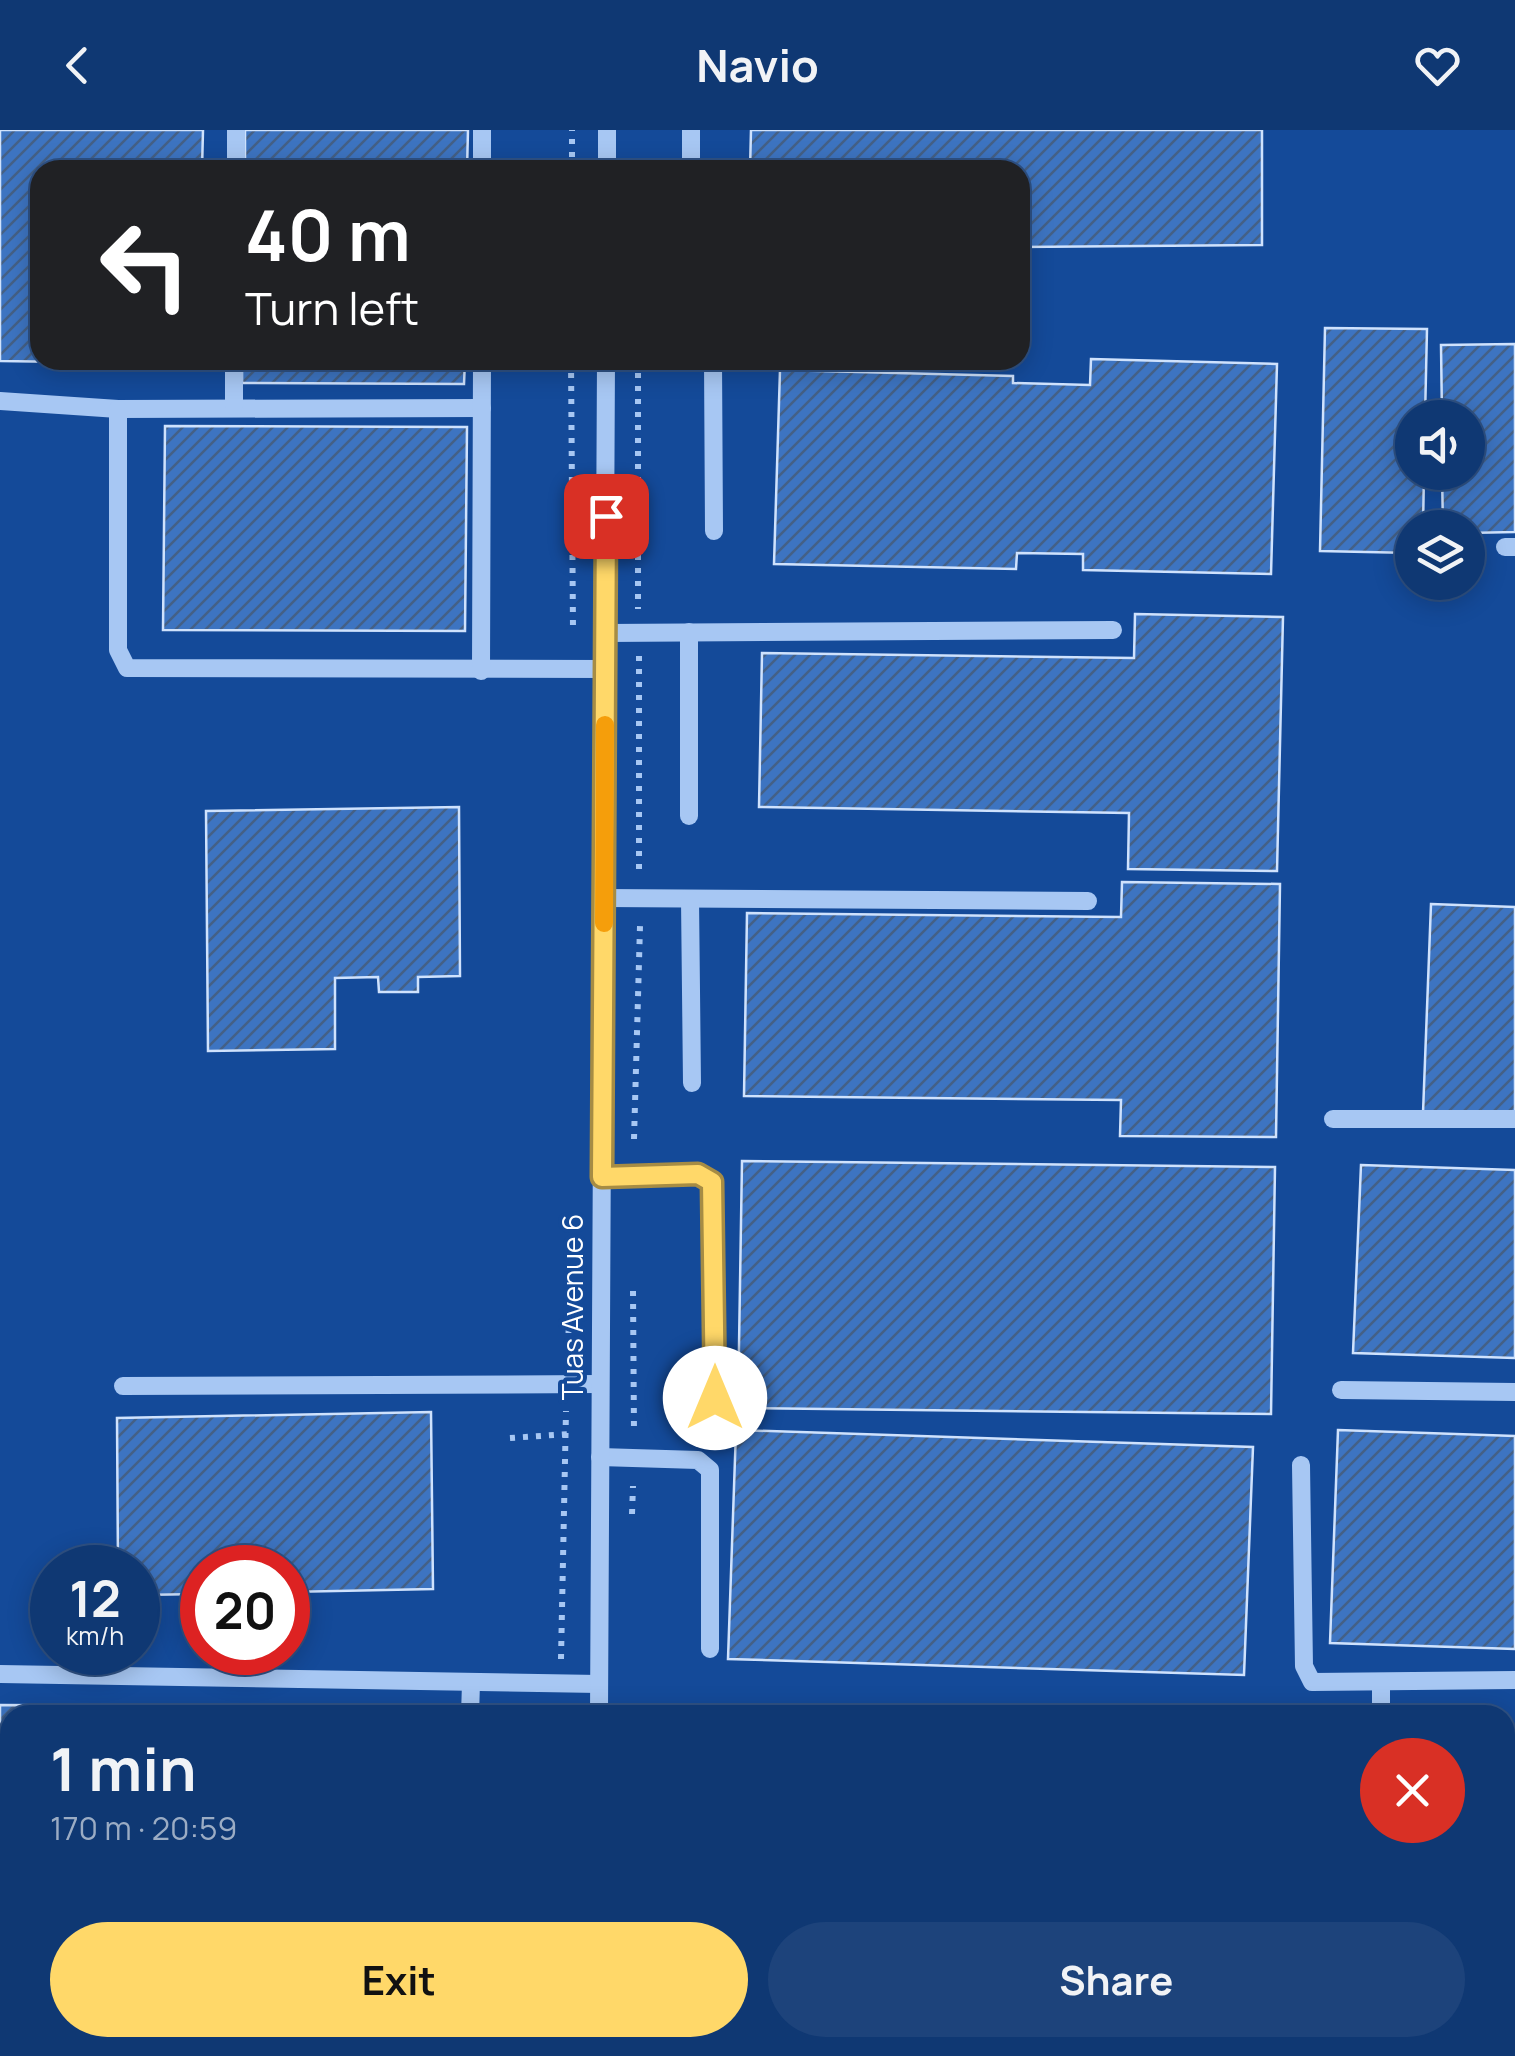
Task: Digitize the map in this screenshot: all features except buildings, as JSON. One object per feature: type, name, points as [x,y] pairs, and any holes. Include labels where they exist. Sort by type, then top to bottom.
[{"type":"street","points":[[236,130],[236,160]]},
{"type":"street","points":[[482,130],[482,160]]},
{"type":"street","points":[[607,130],[607,160]]},
{"type":"street","points":[[691,130],[691,160]]},
{"type":"street","points":[[234,370],[234,406]]},
{"type":"street","points":[[481,670],[482,370]]},
{"type":"street","name":"Tuas Avenue 6","points":[[599,1705],[606,370]]},
{"type":"street","points":[[713,370],[714,531]]},
{"type":"street","points":[[0,401],[118,409],[482,408]]},
{"type":"street","points":[[118,409],[118,650],[122,664],[135,670],[606,670]]},
{"type":"street","points":[[606,632],[1114,630]]},
{"type":"street","points":[[689,632],[689,816]]},
{"type":"street","points":[[604,898],[1088,901]]},
{"type":"street","points":[[690,899],[692,1083]]},
{"type":"street","points":[[1333,1119],[1515,1119]]},
{"type":"street","points":[[602,1177],[698,1174],[712,1182],[715,1398]]},
{"type":"street","points":[[122,1386],[600,1384]]},
{"type":"street","points":[[1341,1390],[1515,1392]]},
{"type":"street","points":[[600,1457],[698,1460],[713,1477],[710,1649]]},
{"type":"street","points":[[1301,1465],[1306,1674],[1320,1685],[1515,1680]]},
{"type":"street","points":[[0,1674],[599,1684]]},
{"type":"street","points":[[470,1682],[470,1705]]},
{"type":"street","points":[[1381,1705],[1382,1683]]},
{"type":"path","points":[[572,130],[572,160]]},
{"type":"path","points":[[632,1176],[640,898],[638,370]]},
{"type":"path","points":[[632,1517],[633,1287]]},
{"type":"path","points":[[510,1438],[600,1434]]},
{"type":"slow traffic","points":[[604,923],[605,725]]},
{"type":"route","points":[[606,516],[602,1177],[698,1174],[712,1182],[715,1398]]}]
